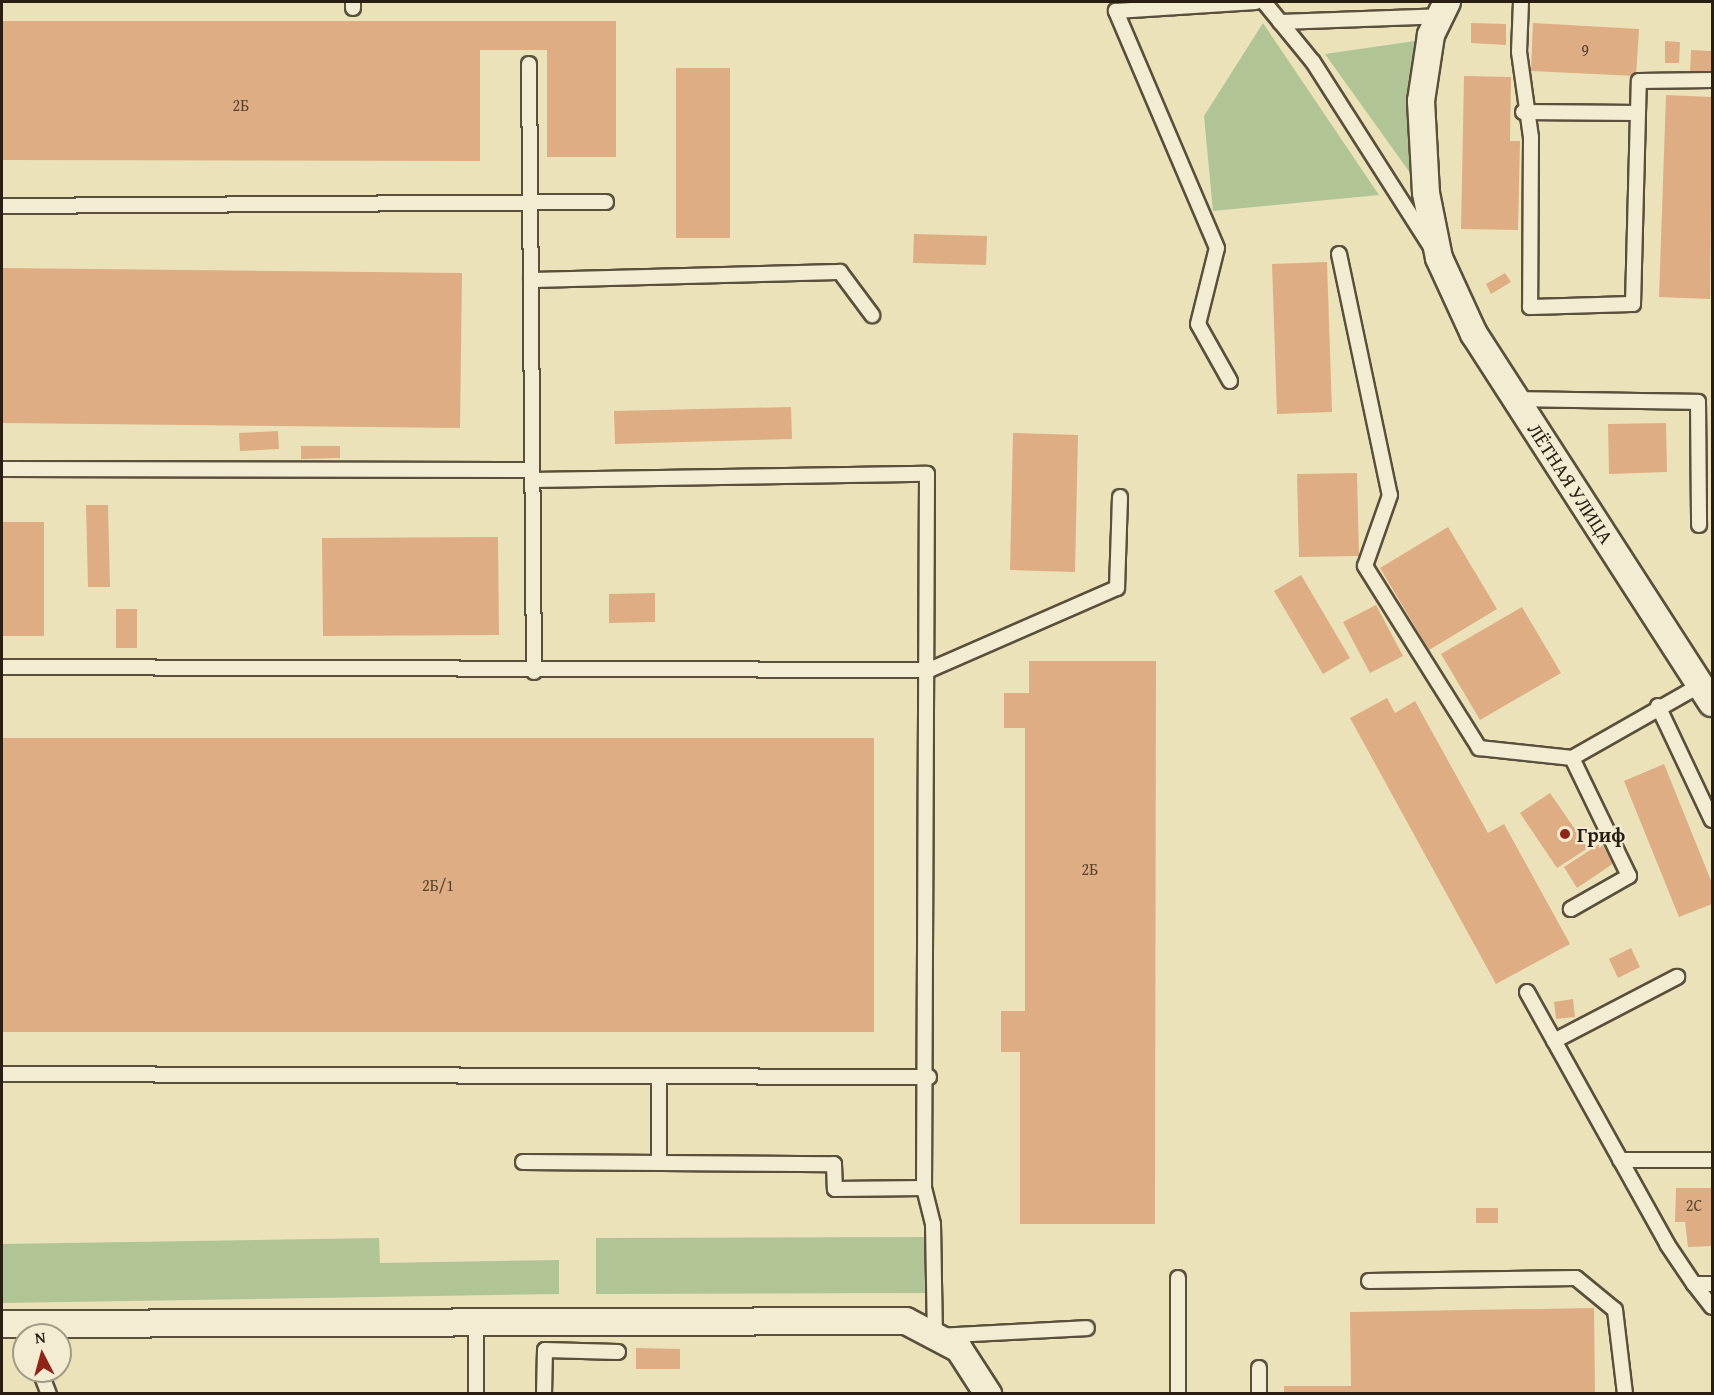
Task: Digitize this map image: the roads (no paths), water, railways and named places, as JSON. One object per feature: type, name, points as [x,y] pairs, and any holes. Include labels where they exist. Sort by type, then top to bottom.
[{"type":"street","name":"ЛЁТНАЯ УЛИЦА","points":[[1444,9],[1431,35],[1421,101],[1426,193],[1439,258],[1474,334],[1709,689]]},
{"type":"street","points":[[72,1327],[476,1319],[906,1321],[959,1349],[988,1394]]},
{"type":"lane","points":[[1230,381],[1198,324],[1217,248],[1116,11],[1256,2]]},
{"type":"lane","points":[[1264,2],[1313,62],[1439,258]]},
{"type":"lane","points":[[1521,2],[1524,112],[1531,137],[1530,307],[1633,304],[1639,81],[1713,80]]},
{"type":"lane","points":[[1280,22],[1444,9]]},
{"type":"lane","points":[[529,64],[534,672]]},
{"type":"lane","points":[[1524,112],[1638,112]]},
{"type":"lane","points":[[2,206],[606,202]]},
{"type":"lane","points":[[1339,254],[1390,495],[1365,566],[1479,748],[1572,758],[1658,706],[1709,689]]},
{"type":"lane","points":[[531,280],[840,272],[872,315]]},
{"type":"lane","points":[[1517,399],[1698,402],[1699,525]]},
{"type":"lane","points":[[2,469],[532,475],[927,474],[929,1077],[924,1188],[933,1224],[935,1336],[1087,1328]]},
{"type":"lane","points":[[2,667],[534,672],[929,670],[1117,588],[1120,497]]},
{"type":"lane","points":[[1658,706],[1713,820]]},
{"type":"lane","points":[[1571,909],[1629,876],[1572,758]]},
{"type":"lane","points":[[1554,1041],[1677,977]]},
{"type":"lane","points":[[1527,992],[1620,1160],[1694,1284],[1713,1307]]},
{"type":"lane","points":[[2,1074],[929,1077]]},
{"type":"lane","points":[[658,1162],[659,1076]]},
{"type":"lane","points":[[1620,1160],[1713,1160]]},
{"type":"lane","points":[[523,1162],[834,1164],[835,1189],[924,1188]]},
{"type":"lane","points":[[1178,1278],[1178,1394]]},
{"type":"lane","points":[[1369,1281],[1576,1278],[1615,1310],[1625,1394]]},
{"type":"lane","points":[[1694,1284],[1713,1284]]},
{"type":"lane","points":[[476,1319],[476,1394]]},
{"type":"lane","points":[[544,1394],[545,1350],[618,1352]]},
{"type":"lane","points":[[1259,1368],[1259,1394]]},
{"type":"place","name":"Гриф","points":[[1565,834]]}]
